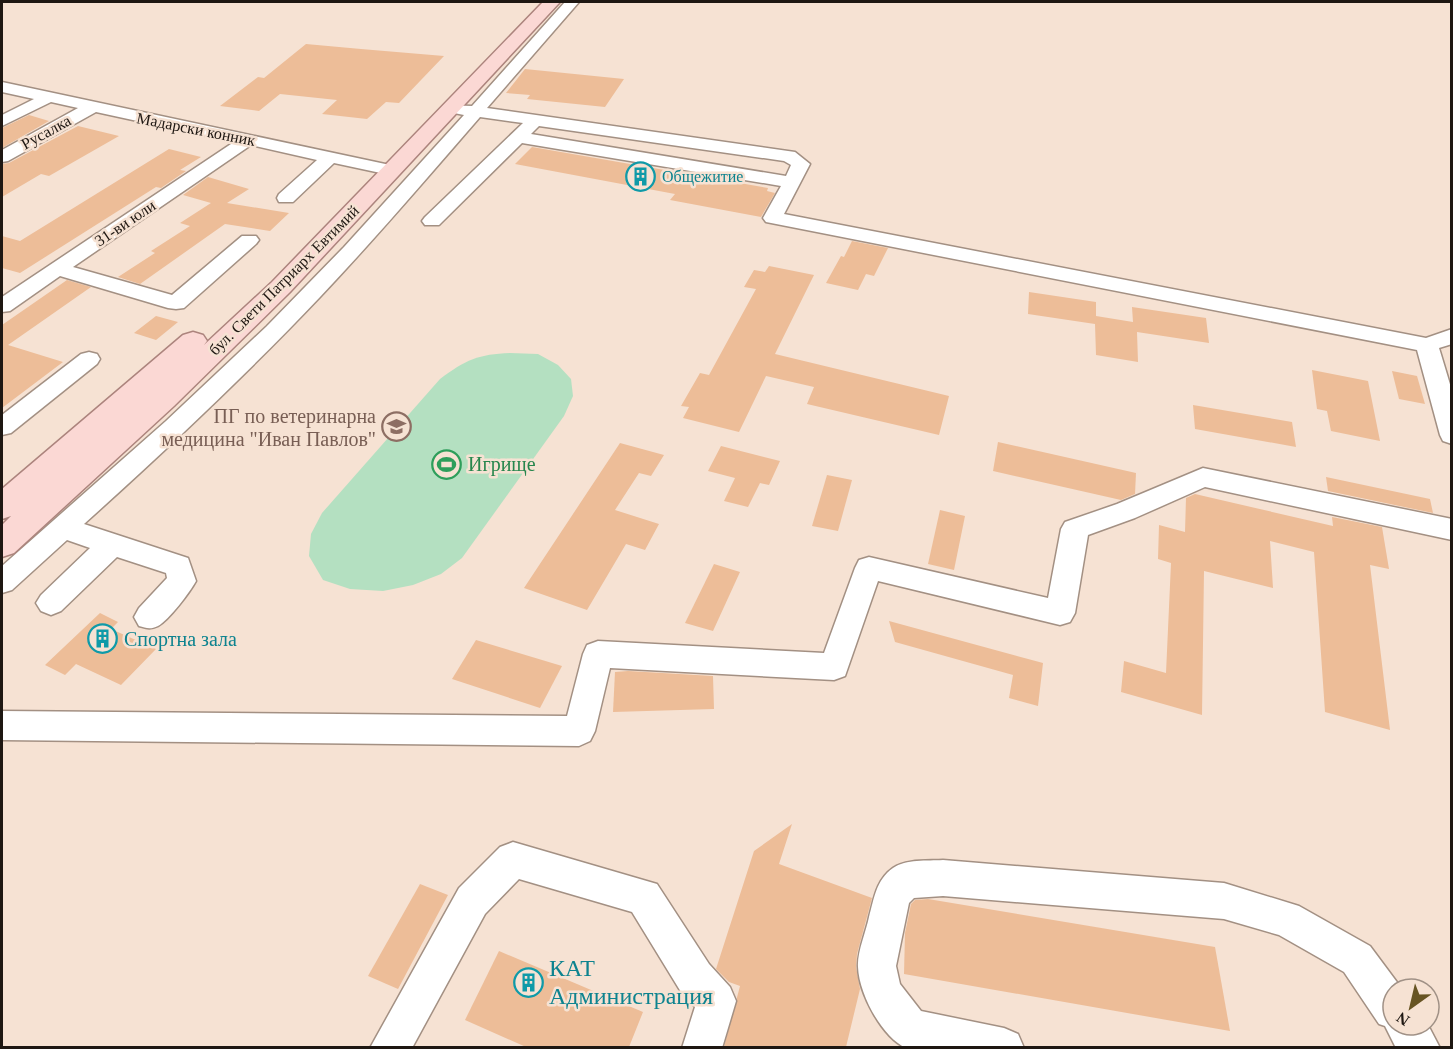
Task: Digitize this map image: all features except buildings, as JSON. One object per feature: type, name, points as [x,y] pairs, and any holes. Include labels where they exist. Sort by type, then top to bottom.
[{"type":"main road","name":"бул. Свети Патриарх Евтимий","points":[[2,544],[164,399],[281,288],[380,168],[450,108],[543,3]]},
{"type":"main road","name":"бул. Свети Патриарх Евтимий","points":[[2,507],[135,394],[259,281],[380,168],[543,3]]},
{"type":"street","points":[[543,3],[571,2]]},
{"type":"street","points":[[2,582],[151,449],[276,331],[477,110],[571,2]]},
{"type":"street","name":"Мадарски конник","points":[[2,87],[91,108],[380,168]]},
{"type":"street","points":[[2,120],[47,98]]},
{"type":"street","name":"Русалка","points":[[2,157],[91,108]]},
{"type":"street","points":[[450,108],[477,110],[789,156],[801,164],[773,218],[1427,345],[1452,336]]},
{"type":"street","points":[[432,221],[537,119]]},
{"type":"street","points":[[518,137],[792,182]]},
{"type":"street","name":"31-ви юли","points":[[6,299],[56,269],[249,139]]},
{"type":"street","points":[[286,198],[330,157]]},
{"type":"street","points":[[56,269],[176,303],[249,240]]},
{"type":"street","points":[[1427,345],[1452,435]]},
{"type":"street","points":[[2,426],[89,359]]},
{"type":"street","points":[[2,726],[579,731],[598,654],[834,667],[869,568],[1060,613],[1075,530],[1126,511],[1203,477],[1452,531]]},
{"type":"street","points":[[63,528],[178,567],[182,581],[149,617]]},
{"type":"street","points":[[51,603],[112,544]]},
{"type":"street","points":[[390,1047],[472,901],[513,860],[644,897],[695,978],[716,1000],[702,1047]]},
{"type":"street","points":[[1004,1047],[909,1038],[883,993],[877,966],[893,894],[906,881],[943,878],[1224,901],[1286,919],[1357,959],[1381,993]]},
{"type":"green space","name":"Игрище","points":[[510,353],[538,354],[558,365],[571,379],[573,396],[564,416],[462,558],[441,574],[413,585],[383,591],[350,589],[323,580],[309,556],[311,534],[322,513],[440,379],[473,359]]},
{"type":"place","name":"Общежитие","points":[[641,176]]},
{"type":"place","name":"ПГ по ветеринарна медицина \"Иван Павлов\"","points":[[397,427]]},
{"type":"place","name":"Игрище","points":[[447,464]]},
{"type":"place","name":"Спортна зала","points":[[103,639]]},
{"type":"place","name":"КАТ Администрация","points":[[528,982]]}]
